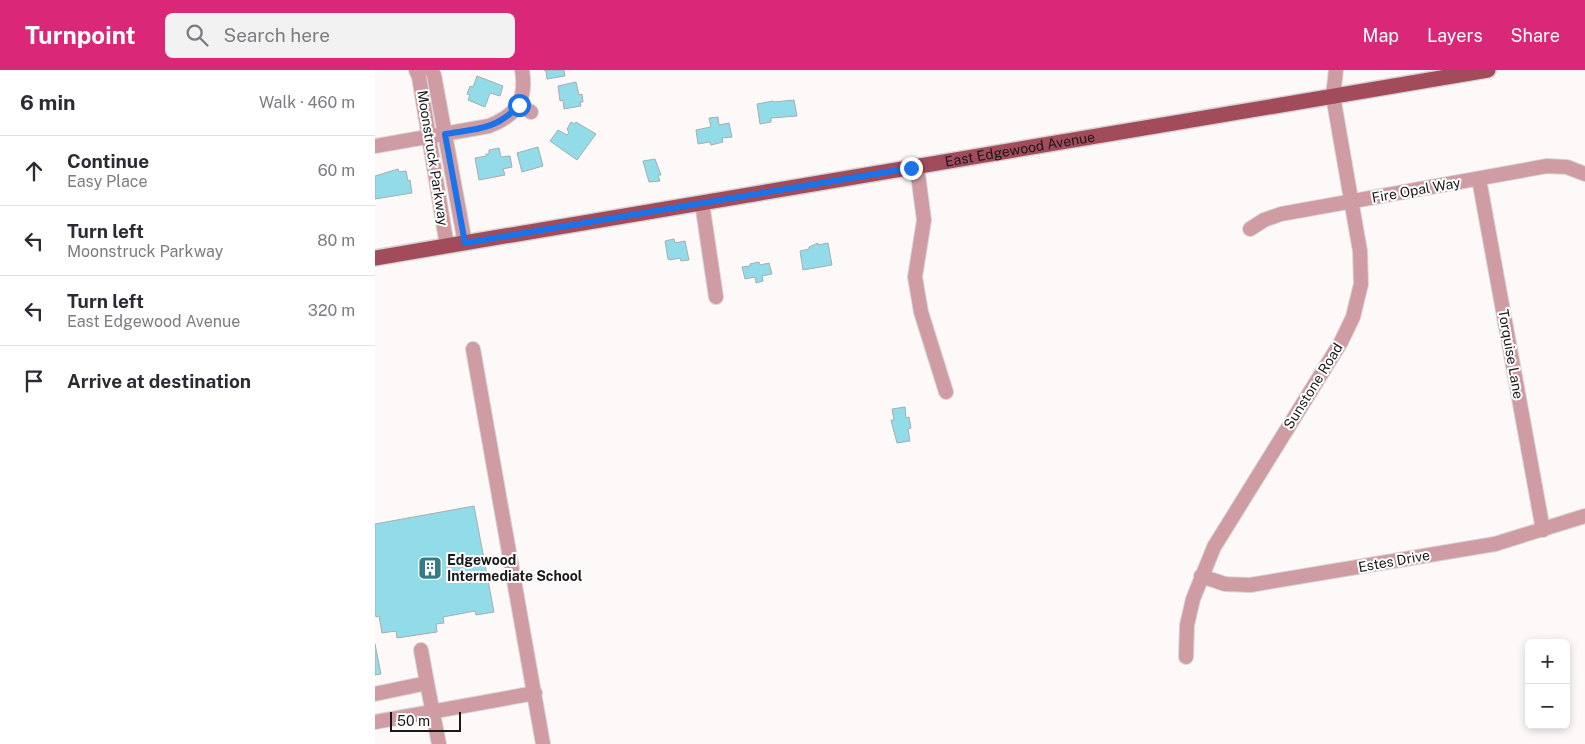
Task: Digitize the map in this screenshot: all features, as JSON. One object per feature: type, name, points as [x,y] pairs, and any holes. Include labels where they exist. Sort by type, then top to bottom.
[{"type":"main road","name":"East Edgewood Avenue","points":[[375,258],[1488,70]]},
{"type":"street","name":"Moonstruck Parkway","points":[[416,70],[419,77],[447,246]]},
{"type":"street","name":"Moonstruck Parkway","points":[[431,70],[465,243]]},
{"type":"street","points":[[375,146],[489,126],[502,121],[525,108],[522,96],[525,85],[522,70]]},
{"type":"street","name":"Sunstone Road","points":[[1186,657],[1187,624],[1201,576],[1214,547],[1341,342],[1353,317],[1361,284],[1360,251],[1333,96],[1336,70]]},
{"type":"street","name":"Fire Opal Way","points":[[1250,229],[1264,220],[1281,214],[1547,166],[1567,167],[1585,174]]},
{"type":"street","points":[[917,167],[925,220],[915,277],[921,312],[946,392]]},
{"type":"street","name":"Torquise Lane","points":[[1479,179],[1543,530]]},
{"type":"street","points":[[702,203],[716,296]]},
{"type":"street","points":[[473,350],[543,744]]},
{"type":"street","name":"Estes Drive","points":[[1201,576],[1225,584],[1250,585],[1495,544],[1585,516]]},
{"type":"street","points":[[421,650],[439,744]]},
{"type":"street","points":[[375,694],[427,683]]},
{"type":"street","points":[[375,722],[535,693]]},
{"type":"building","points":[[544,70],[564,70],[565,76],[547,79],[546,71]]},
{"type":"building","points":[[477,76],[503,86],[500,96],[490,93],[485,107],[468,100],[470,95],[467,94],[470,86],[473,87]]},
{"type":"building","points":[[576,82],[579,95],[582,94],[583,102],[580,102],[581,106],[564,109],[563,100],[560,101],[558,86]]},
{"type":"building","points":[[794,100],[797,116],[771,118],[771,122],[760,124],[757,104]]},
{"type":"building","points":[[718,117],[719,125],[729,123],[732,137],[722,138],[723,142],[711,145],[710,142],[698,144],[696,130],[711,127],[709,118]]},
{"type":"building","points":[[571,122],[574,124],[576,122],[596,134],[577,160],[550,141],[558,130],[567,135],[569,133],[567,129]]},
{"type":"building","points":[[538,147],[543,166],[522,172],[517,153]]},
{"type":"building","points":[[499,148],[501,157],[510,156],[512,167],[503,169],[505,175],[479,180],[475,158],[486,156],[486,154],[489,154],[489,150]]},
{"type":"building","points":[[655,159],[661,175],[658,175],[660,181],[649,182],[643,161]]},
{"type":"building","points":[[398,169],[399,172],[406,171],[412,193],[375,199],[375,176]]},
{"type":"building","points":[[674,239],[675,243],[685,241],[689,260],[681,261],[680,258],[668,259],[665,241]]},
{"type":"building","points":[[818,243],[818,245],[828,243],[832,265],[803,270],[800,251],[809,249],[809,247]]},
{"type":"building","points":[[759,262],[760,265],[769,263],[772,274],[762,276],[763,281],[756,283],[755,277],[745,279],[742,267]]},
{"type":"building","points":[[905,407],[906,418],[909,417],[911,428],[908,429],[910,441],[897,443],[891,420],[894,420],[892,409]]},
{"type":"building","name":"Edgewood Intermediate School","points":[[474,506],[494,612],[476,615],[475,611],[443,617],[444,623],[436,624],[437,632],[397,638],[396,631],[382,633],[379,616],[376,617],[375,614],[375,524]]},
{"type":"building","points":[[375,644],[381,674],[375,675]]},
{"type":"place","name":"Edgewood Intermediate School","points":[[430,568]]},
{"type":"route","points":[[519,105],[502,121],[489,126],[445,134],[465,243],[911,168]]}]
